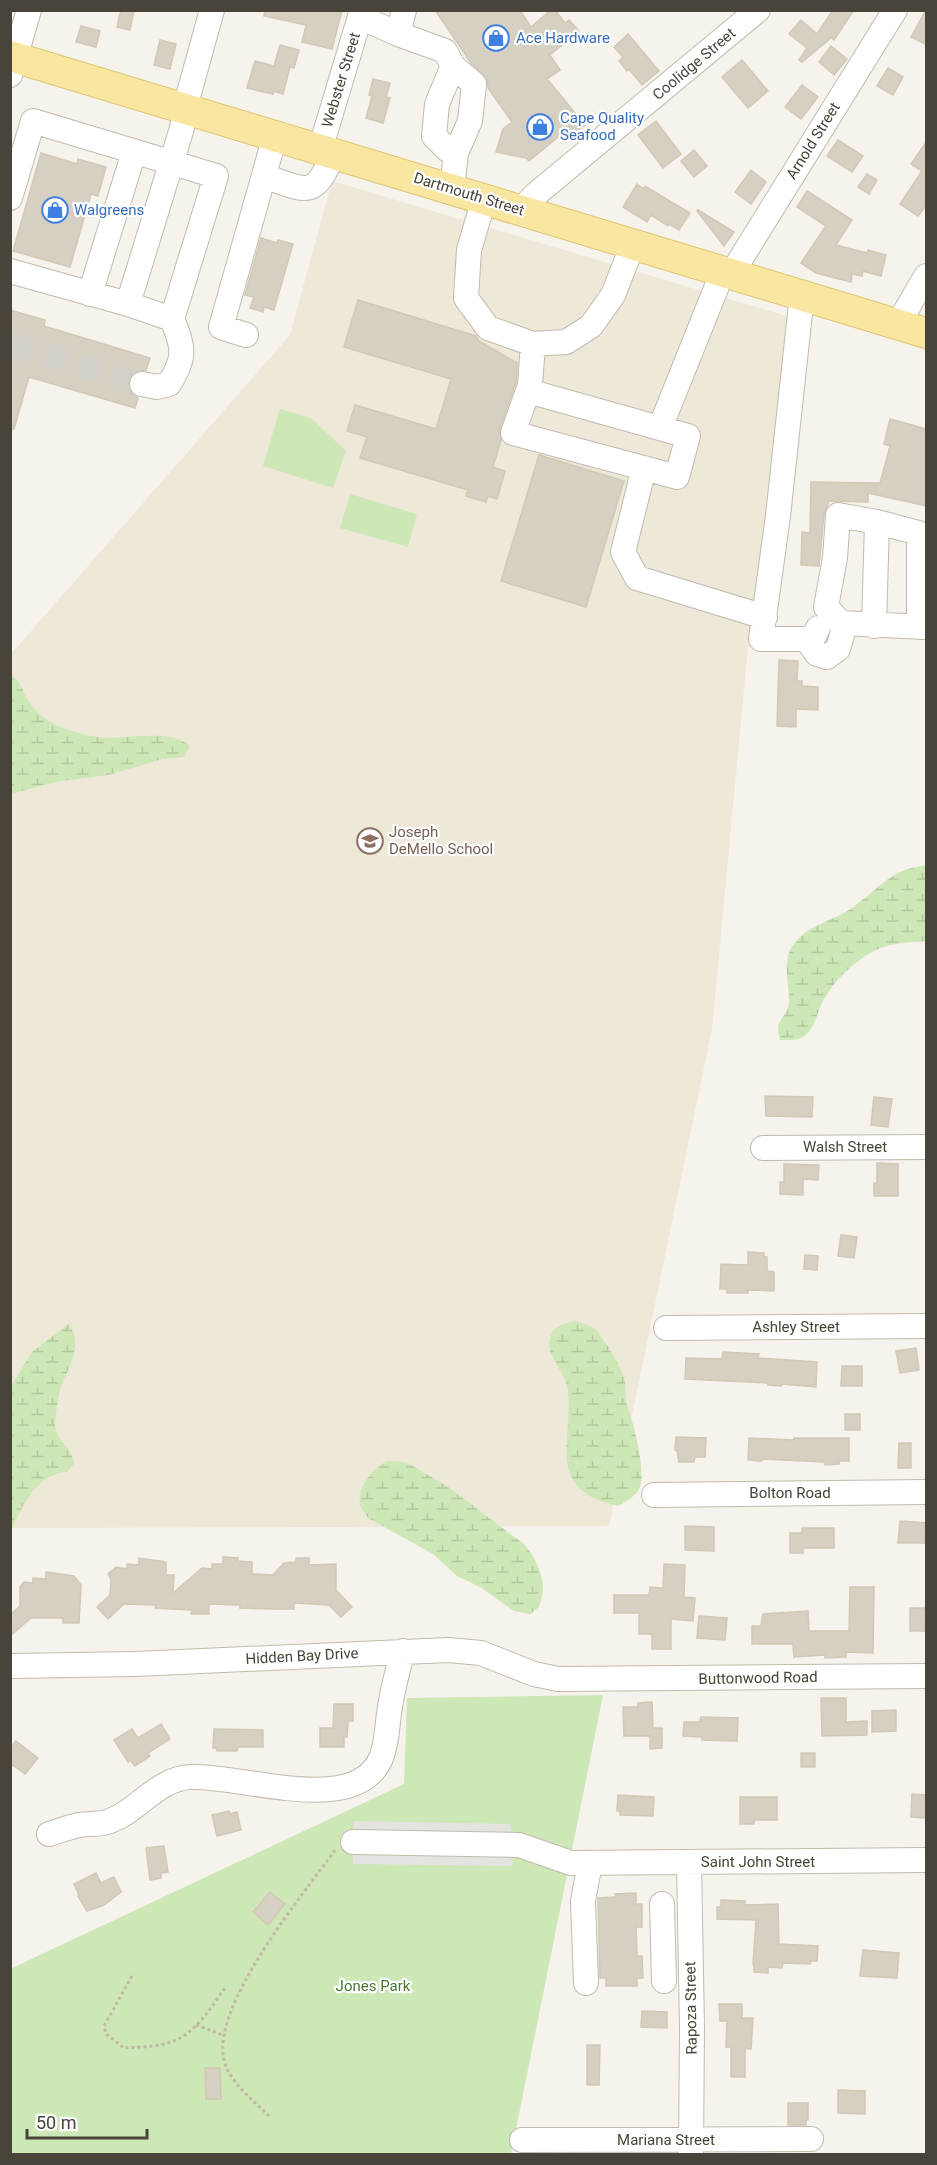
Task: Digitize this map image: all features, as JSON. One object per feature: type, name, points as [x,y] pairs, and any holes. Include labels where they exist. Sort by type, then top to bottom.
[{"type":"main road","name":"Dartmouth Street","points":[[12,63],[185,109],[927,333]]},
{"type":"street","points":[[12,63],[29,10]]},
{"type":"street","points":[[128,304],[182,129],[185,109],[212,10]]},
{"type":"street","points":[[398,34],[404,10]]},
{"type":"street","name":"Coolidge Street","points":[[520,210],[535,195],[758,10]]},
{"type":"street","name":"Arnold Street","points":[[660,428],[727,272],[895,10]]},
{"type":"street","points":[[361,14],[398,34],[445,51],[453,66],[474,84],[470,120],[456,153],[453,189]]},
{"type":"street","name":"Webster Street","points":[[264,176],[309,188],[322,179],[326,152],[361,14]]},
{"type":"street","points":[[453,66],[437,104],[434,136],[448,150],[456,153]]},
{"type":"street","points":[[10,198],[33,121],[216,176],[172,319],[182,343],[180,366],[169,384],[157,387],[142,384]]},
{"type":"street","points":[[246,335],[221,327],[275,136]]},
{"type":"street","points":[[90,294],[134,152]]},
{"type":"street","points":[[484,199],[469,249],[466,298],[488,328],[533,344],[567,342],[591,326],[613,295],[633,244]]},
{"type":"street","points":[[10,271],[128,304],[172,319]]},
{"type":"street","points":[[898,324],[927,276]]},
{"type":"street","points":[[763,628],[778,516],[802,295]]},
{"type":"street","points":[[529,388],[688,436],[676,477],[513,433],[529,388],[533,344]]},
{"type":"street","points":[[644,468],[622,552],[637,578],[763,628],[812,639],[817,629],[839,619]]},
{"type":"street","points":[[838,515],[919,533],[923,627],[874,626],[839,619],[826,607],[836,558],[838,515]]},
{"type":"street","points":[[874,626],[877,522]]},
{"type":"street","name":"Walsh Street","points":[[764,1148],[927,1147]]},
{"type":"street","name":"Ashley Street","points":[[666,1328],[927,1326]]},
{"type":"street","name":"Bolton Road","points":[[654,1495],[927,1492]]},
{"type":"street","points":[[49,1834],[79,1825],[107,1822],[181,1778],[210,1778],[314,1790],[338,1789],[357,1784],[372,1774],[385,1748],[393,1692],[403,1651]]},
{"type":"street","name":"Hidden Bay Drive","points":[[10,1666],[135,1664],[403,1651],[470,1651],[544,1677],[589,1679]]},
{"type":"street","name":"Buttonwood Road","points":[[589,1679],[927,1676]]},
{"type":"street","name":"Saint John Street","points":[[352,1842],[519,1845],[571,1863],[927,1860]]},
{"type":"street","name":"Rapoza Street","points":[[689,1862],[691,2147]]},
{"type":"street","points":[[586,1983],[583,1901],[590,1863]]},
{"type":"street","points":[[662,1904],[664,1981]]},
{"type":"street","points":[[663,1941],[690,1940]]},
{"type":"street","name":"Mariana Street","points":[[522,2140],[691,2147],[811,2139]]},
{"type":"path","points":[[269,2116],[229,2075],[222,2044],[228,2017],[273,1933],[336,1847],[352,1842]]},
{"type":"path","points":[[132,1976],[104,2026],[106,2034],[124,2048],[152,2046],[177,2040],[196,2025],[225,1989]]},
{"type":"path","points":[[196,2025],[224,2035]]},
{"type":"shaded area","name":"Joseph DeMello School","points":[[332,181],[793,318],[764,646],[748,647],[712,1029],[609,1526],[11,1528],[11,654],[290,335]]},
{"type":"shaded area","points":[[354,1821],[510,1824],[513,1866],[353,1864]]},
{"type":"green space","points":[[280,409],[311,418],[346,451],[333,488],[263,466]]},
{"type":"green space","points":[[350,494],[417,514],[408,547],[340,528]]},
{"type":"green space","points":[[10,674],[16,679],[33,708],[47,720],[64,728],[102,738],[169,737],[181,740],[190,746],[184,757],[163,759],[108,775],[56,782],[11,794]]},
{"type":"green space","points":[[926,865],[926,941],[888,946],[867,955],[850,967],[835,983],[823,1001],[813,1025],[803,1037],[780,1040],[779,1023],[789,1003],[788,955],[797,940],[811,929],[852,908],[894,875]]},
{"type":"green space","points":[[575,1321],[589,1325],[596,1330],[612,1352],[624,1377],[627,1405],[639,1449],[642,1472],[639,1489],[630,1499],[618,1506],[595,1499],[579,1488],[571,1476],[567,1461],[568,1389],[549,1345],[551,1334],[556,1328]]},
{"type":"green space","points":[[69,1324],[75,1340],[74,1355],[61,1386],[55,1423],[58,1434],[70,1452],[74,1464],[67,1472],[47,1478],[39,1485],[25,1502],[11,1531],[11,1386],[33,1351]]},
{"type":"green space","points":[[387,1461],[406,1462],[447,1486],[522,1542],[535,1560],[541,1575],[543,1590],[539,1607],[530,1614],[514,1611],[480,1587],[457,1576],[433,1554],[368,1518],[360,1506],[363,1485],[376,1469]]},
{"type":"green space","name":"Jones Park","points":[[603,1695],[511,2154],[11,2154],[10,1969],[404,1784],[407,1698]]},
{"type":"building","points":[[121,10],[134,10],[130,30],[117,27]]},
{"type":"building","points":[[265,10],[342,10],[332,49],[302,42],[306,25],[264,16]]},
{"type":"building","points":[[435,10],[520,10],[531,27],[551,10],[555,10],[565,23],[569,20],[579,31],[550,55],[560,70],[547,79],[585,125],[568,139],[563,133],[529,161],[526,158],[496,152],[503,129],[512,122],[488,88],[487,78],[471,63]]},
{"type":"building","points":[[833,10],[854,10],[834,40],[831,38],[802,62],[799,60],[807,48],[789,34],[801,20],[817,34]]},
{"type":"building","points":[[927,10],[927,45],[911,37]]},
{"type":"building","points":[[81,26],[100,31],[96,47],[76,42]]},
{"type":"building","points":[[628,34],[659,71],[642,85],[619,61],[623,57],[614,47]]},
{"type":"building","points":[[160,40],[176,44],[170,69],[154,65]]},
{"type":"building","points":[[280,45],[299,50],[294,68],[290,67],[283,94],[247,88],[255,61],[274,66]]},
{"type":"building","points":[[831,46],[847,59],[834,75],[819,62]]},
{"type":"building","points":[[742,60],[768,91],[748,108],[722,77]]},
{"type":"building","points":[[888,68],[903,77],[893,95],[877,86]]},
{"type":"building","points":[[373,79],[390,83],[386,97],[390,98],[383,123],[366,118],[372,96],[369,95]]},
{"type":"building","points":[[802,85],[818,97],[801,119],[785,107]]},
{"type":"building","points":[[656,121],[681,154],[663,168],[638,135]]},
{"type":"building","points":[[838,140],[863,156],[852,172],[827,156]]},
{"type":"building","points":[[927,141],[927,204],[918,216],[900,204],[922,171],[911,164]]},
{"type":"building","points":[[694,150],[707,166],[694,177],[681,161]]},
{"type":"building","points":[[41,153],[77,164],[78,159],[106,167],[98,196],[91,194],[70,267],[13,251]]},
{"type":"building","points":[[751,170],[766,182],[751,204],[735,192]]},
{"type":"building","points":[[867,174],[877,180],[869,194],[858,187]]},
{"type":"building","points":[[637,184],[644,189],[645,186],[690,213],[679,230],[651,215],[647,222],[623,207]]},
{"type":"building","points":[[807,191],[852,220],[836,245],[886,255],[881,276],[863,271],[862,276],[852,274],[851,282],[816,273],[801,263],[826,226],[797,207]]},
{"type":"building","points":[[697,211],[734,232],[724,246]]},
{"type":"building","points":[[261,238],[277,243],[278,240],[293,244],[274,310],[264,307],[263,312],[250,308],[254,297],[245,295]]},
{"type":"building","points":[[358,300],[476,336],[479,341],[517,363],[516,382],[500,428],[501,440],[493,467],[505,471],[497,499],[488,496],[486,502],[466,496],[468,490],[360,458],[367,437],[347,431],[355,405],[436,429],[451,379],[344,347]]},
{"type":"building","points":[[10,310],[45,320],[44,326],[150,358],[146,370],[137,371],[128,381],[129,389],[138,398],[135,408],[29,377],[14,429],[10,429]]},
{"type":"building","points":[[890,419],[927,429],[927,506],[868,493],[868,502],[829,501],[824,514],[819,566],[801,565],[802,532],[810,533],[811,482],[880,483],[890,446],[884,444]]},
{"type":"building","points":[[539,455],[624,481],[586,607],[501,581]]},
{"type":"building","points":[[779,660],[798,661],[797,681],[802,681],[802,686],[818,687],[818,710],[796,709],[796,727],[777,726]]},
{"type":"building","points":[[765,1096],[813,1097],[812,1117],[766,1116]]},
{"type":"building","points":[[874,1097],[892,1099],[888,1127],[871,1125]]},
{"type":"building","points":[[877,1163],[898,1164],[898,1196],[874,1196],[874,1183],[877,1183]]},
{"type":"building","points":[[784,1164],[819,1165],[818,1180],[803,1179],[803,1195],[780,1194],[780,1182],[784,1182]]},
{"type":"building","points":[[841,1235],[857,1237],[854,1258],[838,1256]]},
{"type":"building","points":[[748,1252],[764,1253],[764,1257],[767,1257],[767,1271],[774,1272],[774,1291],[748,1290],[748,1293],[727,1293],[727,1289],[720,1289],[721,1264],[748,1265]]},
{"type":"building","points":[[805,1255],[818,1256],[817,1270],[804,1269]]},
{"type":"building","points":[[916,1348],[919,1370],[900,1373],[896,1351]]},
{"type":"building","points":[[723,1352],[759,1354],[758,1358],[817,1362],[816,1387],[685,1379],[686,1358],[722,1359]]},
{"type":"building","points":[[842,1366],[862,1366],[862,1386],[841,1386]]},
{"type":"building","points":[[845,1414],[860,1414],[860,1430],[845,1430]]},
{"type":"building","points":[[676,1437],[706,1438],[705,1457],[695,1457],[694,1462],[679,1462],[675,1450]]},
{"type":"building","points":[[749,1438],[794,1440],[794,1438],[849,1438],[849,1461],[825,1465],[825,1462],[748,1460]]},
{"type":"building","points":[[899,1443],[911,1443],[911,1468],[898,1468]]},
{"type":"building","points":[[900,1521],[927,1523],[927,1543],[898,1543]]},
{"type":"building","points":[[685,1526],[714,1527],[714,1551],[685,1550]]},
{"type":"building","points":[[802,1528],[834,1528],[834,1548],[803,1548],[803,1553],[790,1553],[790,1533],[802,1533]]},
{"type":"building","points":[[223,1557],[252,1562],[252,1574],[273,1575],[284,1563],[296,1562],[296,1558],[309,1558],[309,1565],[336,1564],[336,1590],[352,1607],[341,1617],[329,1605],[294,1603],[294,1609],[277,1609],[209,1604],[209,1614],[191,1614],[192,1610],[155,1608],[156,1605],[124,1604],[108,1619],[97,1607],[110,1595],[111,1580],[108,1574],[116,1567],[127,1569],[127,1564],[139,1565],[139,1558],[166,1562],[166,1575],[174,1575],[173,1593],[202,1568],[212,1569],[212,1564],[223,1564]]},
{"type":"building","points":[[664,1564],[685,1565],[684,1597],[695,1598],[693,1621],[671,1619],[671,1649],[652,1649],[652,1634],[639,1634],[639,1613],[614,1613],[614,1595],[649,1595],[650,1587],[663,1588]]},
{"type":"building","points":[[46,1572],[74,1576],[81,1585],[79,1623],[63,1623],[63,1618],[31,1618],[10,1636],[10,1615],[20,1606],[20,1587],[24,1582],[33,1583],[33,1578],[46,1579]]},
{"type":"building","points":[[850,1587],[874,1587],[873,1653],[846,1652],[846,1657],[825,1658],[825,1655],[794,1657],[793,1644],[752,1644],[752,1626],[761,1626],[763,1614],[808,1611],[809,1631],[849,1631]]},
{"type":"building","points":[[910,1608],[927,1608],[927,1631],[910,1631]]},
{"type":"building","points":[[699,1616],[727,1618],[725,1640],[697,1638]]},
{"type":"building","points":[[821,1698],[846,1698],[846,1722],[867,1721],[867,1735],[822,1736]]},
{"type":"building","points":[[652,1702],[653,1728],[662,1728],[662,1748],[650,1749],[650,1736],[624,1736],[623,1707],[638,1707],[638,1703]]},
{"type":"building","points":[[334,1704],[353,1704],[353,1721],[348,1721],[344,1747],[320,1747],[320,1728],[333,1728]]},
{"type":"building","points":[[896,1710],[896,1731],[872,1732],[872,1711]]},
{"type":"building","points":[[701,1717],[738,1718],[737,1741],[702,1740],[702,1737],[683,1736],[684,1722],[700,1722]]},
{"type":"building","points":[[161,1724],[170,1739],[148,1753],[150,1756],[135,1766],[130,1760],[128,1762],[114,1740],[132,1729],[138,1738]]},
{"type":"building","points":[[214,1729],[263,1730],[263,1747],[238,1747],[237,1751],[217,1751],[217,1748],[213,1748]]},
{"type":"building","points":[[16,1741],[38,1758],[25,1774],[10,1763],[10,1748]]},
{"type":"building","points":[[801,1753],[815,1753],[815,1767],[801,1767]]},
{"type":"building","points":[[912,1794],[927,1795],[927,1818],[911,1817]]},
{"type":"building","points":[[618,1795],[654,1797],[653,1816],[620,1815],[620,1811],[617,1811]]},
{"type":"building","points":[[740,1797],[777,1797],[777,1820],[754,1820],[754,1824],[740,1824]]},
{"type":"building","points":[[229,1811],[230,1814],[237,1812],[241,1830],[217,1836],[212,1815]]},
{"type":"building","points":[[164,1846],[168,1872],[161,1873],[161,1878],[150,1880],[146,1848]]},
{"type":"building","points":[[96,1873],[101,1883],[114,1877],[121,1892],[104,1905],[87,1911],[74,1884]]},
{"type":"building","points":[[270,1892],[285,1904],[268,1925],[253,1912]]},
{"type":"building","points":[[636,1893],[636,1904],[642,1904],[642,1927],[636,1927],[637,1956],[642,1956],[643,1978],[637,1978],[637,1986],[606,1986],[606,1978],[600,1978],[598,1898]]},
{"type":"building","points":[[721,1900],[745,1901],[745,1905],[778,1904],[779,1944],[818,1946],[817,1961],[811,1961],[810,1964],[783,1963],[782,1968],[768,1967],[768,1973],[754,1972],[756,1920],[717,1919],[717,1907],[721,1907]]},
{"type":"building","points":[[863,1950],[899,1953],[897,1978],[860,1976]]},
{"type":"building","points":[[719,2004],[742,2004],[742,2018],[753,2018],[751,2049],[745,2048],[745,2077],[731,2077],[731,2047],[726,2047],[727,2021],[720,2021]]},
{"type":"building","points":[[642,2011],[667,2012],[667,2028],[641,2027]]},
{"type":"building","points":[[587,2045],[600,2045],[599,2085],[587,2085]]},
{"type":"building","points":[[205,2068],[220,2068],[221,2099],[206,2099]]},
{"type":"building","points":[[838,2090],[865,2091],[865,2114],[838,2113]]},
{"type":"building","points":[[788,2103],[808,2103],[806,2125],[788,2125]]},
{"type":"tunnel","points":[[10,344],[142,384]]},
{"type":"place","name":"Ace Hardware","points":[[496,38]]},
{"type":"place","name":"Cape Quality Seafood","points":[[540,127]]},
{"type":"place","name":"Walgreens","points":[[55,210]]},
{"type":"place","name":"Joseph DeMello School","points":[[370,841]]}]
